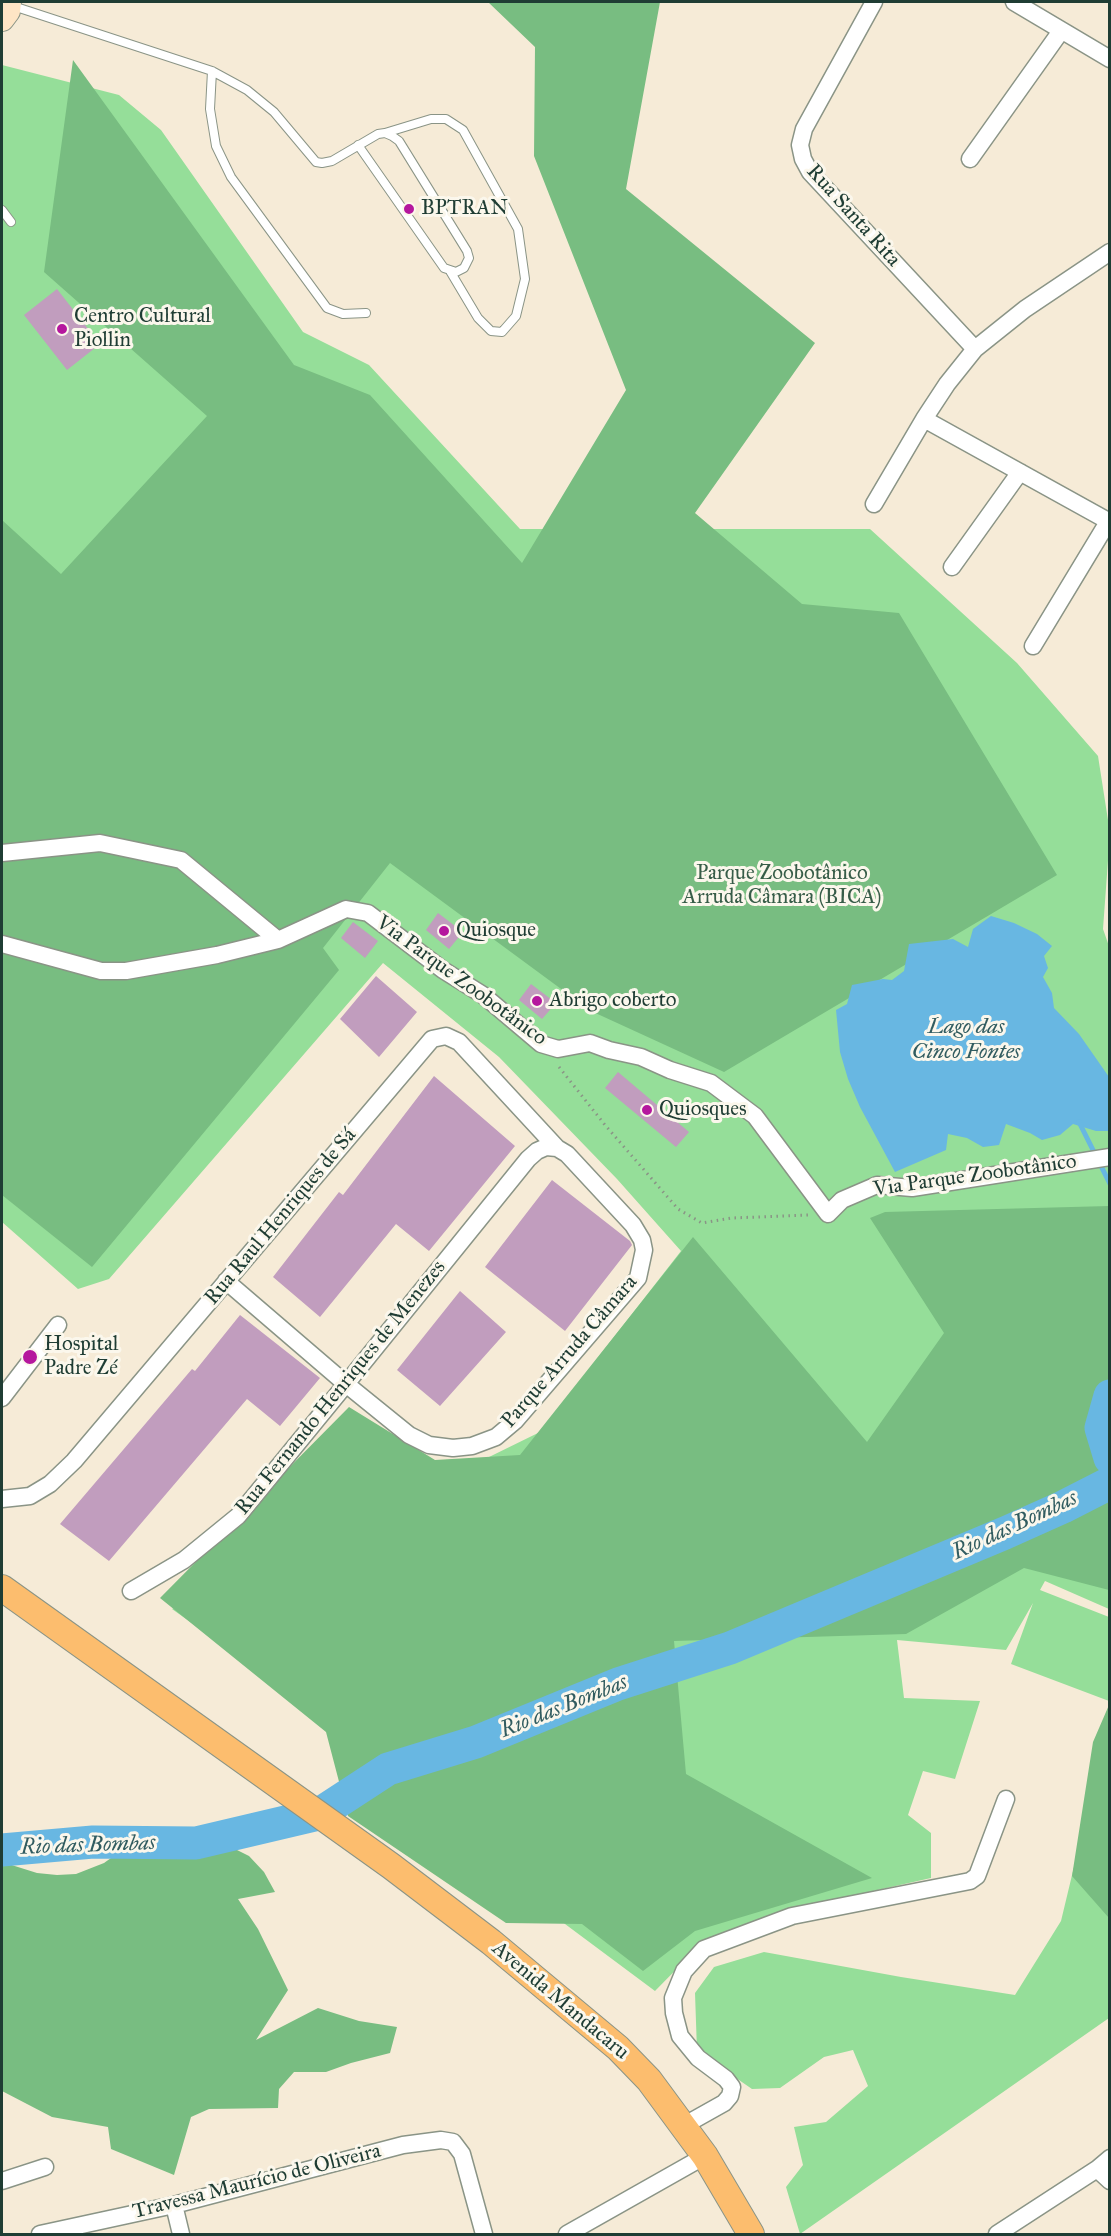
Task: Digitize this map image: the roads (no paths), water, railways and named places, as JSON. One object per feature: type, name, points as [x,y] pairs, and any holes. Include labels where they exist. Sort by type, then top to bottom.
[{"type":"main road","name":"Avenida Mandacaru","points":[[2,1588],[319,1814],[491,1942],[618,2048],[649,2080],[705,2156],[751,2235]]},
{"type":"street","name":"Rua Santa Rita","points":[[874,2],[804,129],[800,146],[803,159],[810,172],[975,349]]},
{"type":"street","points":[[1014,2],[1110,59]]},
{"type":"street","points":[[970,159],[1061,31]]},
{"type":"street","points":[[874,504],[924,419],[947,384],[975,349],[1025,309],[1110,252]]},
{"type":"street","points":[[924,419],[1109,522],[1033,646]]},
{"type":"street","points":[[952,567],[1020,472]]},
{"type":"street","points":[[2,853],[100,843],[181,860],[278,940]]},
{"type":"street","name":"Via Parque Zoobotânico","points":[[2,944],[101,971],[126,971],[217,955],[278,940],[346,909],[368,913],[442,970],[483,995],[541,1044],[558,1049],[590,1043],[641,1057],[670,1070],[711,1083],[756,1116],[828,1214],[842,1200],[877,1185],[912,1188],[1109,1157]]},
{"type":"street","name":"Rua Raul Henriques de Sá","points":[[2,1499],[30,1496],[50,1484],[74,1461],[432,1039],[446,1036],[459,1042],[557,1148]]},
{"type":"street","name":"Rua Fernando Henriques de Menezes","points":[[131,1591],[184,1560],[238,1516],[528,1159],[546,1147],[557,1148]]},
{"type":"street","name":"Parque Arruda Câmara","points":[[226,1281],[409,1435],[429,1445],[453,1448],[472,1446],[496,1437],[515,1421],[638,1278],[643,1261],[642,1240],[633,1225],[567,1154],[557,1148]]},
{"type":"street","points":[[2,1398],[58,1325]]},
{"type":"street","points":[[683,2126],[724,2103],[730,2096],[732,2087],[726,2079],[698,2058],[680,2036],[674,2013],[673,1998],[684,1971],[704,1949],[792,1916],[970,1881],[977,1876],[1006,1799]]},
{"type":"street","name":"Travessa Maurício de Oliveira","points":[[40,2235],[174,2205],[403,2145],[441,2140],[453,2142],[462,2154],[484,2235]]},
{"type":"street","points":[[567,2235],[705,2156]]},
{"type":"street","points":[[997,2235],[1103,2163],[1110,2181]]},
{"type":"street","points":[[2,2181],[45,2167]]},
{"type":"street","points":[[174,2205],[181,2235]]},
{"type":"lane","points":[[6,9],[212,71],[247,90],[274,112],[316,162],[332,161],[378,134],[431,119],[446,119],[463,130],[518,229],[525,279],[516,316],[502,332],[491,331],[478,318],[450,271]]},
{"type":"lane","points":[[212,71],[210,110],[216,146],[231,177],[327,308],[343,314],[366,312]]},
{"type":"lane","points":[[358,145],[444,268],[456,272],[464,268],[468,262],[467,251],[399,141],[385,133]]},
{"type":"lane","points":[[2,210],[11,222]]},
{"type":"water","name":"Lago das Cinco Fontes","points":[[991,916],[1014,923],[1037,934],[1052,946],[1044,956],[1048,968],[1043,977],[1052,993],[1054,1008],[1079,1034],[1109,1077],[1109,1131],[1096,1131],[1073,1124],[1060,1135],[1042,1140],[1006,1124],[999,1145],[983,1147],[967,1138],[948,1134],[946,1150],[895,1172],[860,1107],[848,1079],[840,1052],[836,1010],[847,1004],[852,985],[883,979],[892,980],[904,971],[909,944],[953,939],[968,947],[973,929]]},
{"type":"waterway","points":[[1079,1122],[1110,1184]]},
{"type":"waterway","name":"Rio das Bombas","points":[[1110,1396],[1101,1428],[1110,1458]]},
{"type":"waterway","name":"Rio das Bombas","points":[[2,1850],[93,1842],[196,1843],[319,1814],[388,1769],[476,1742],[618,1684],[730,1648],[1005,1533],[1110,1483]]},
{"type":"place","name":"BPTRAN","points":[[409,209]]},
{"type":"place","name":"Centro Cultural Piollin","points":[[62,329]]},
{"type":"place","name":"Quiosque","points":[[444,931]]},
{"type":"place","name":"Abrigo coberto","points":[[537,1001]]},
{"type":"place","name":"Quiosques","points":[[647,1110]]},
{"type":"place","name":"Hospital Padre Zé","points":[[30,1357]]},
{"type":"park label","name":"Parque Zoobotânico Arruda Câmara (BICA)","points":[[782,886]]}]
